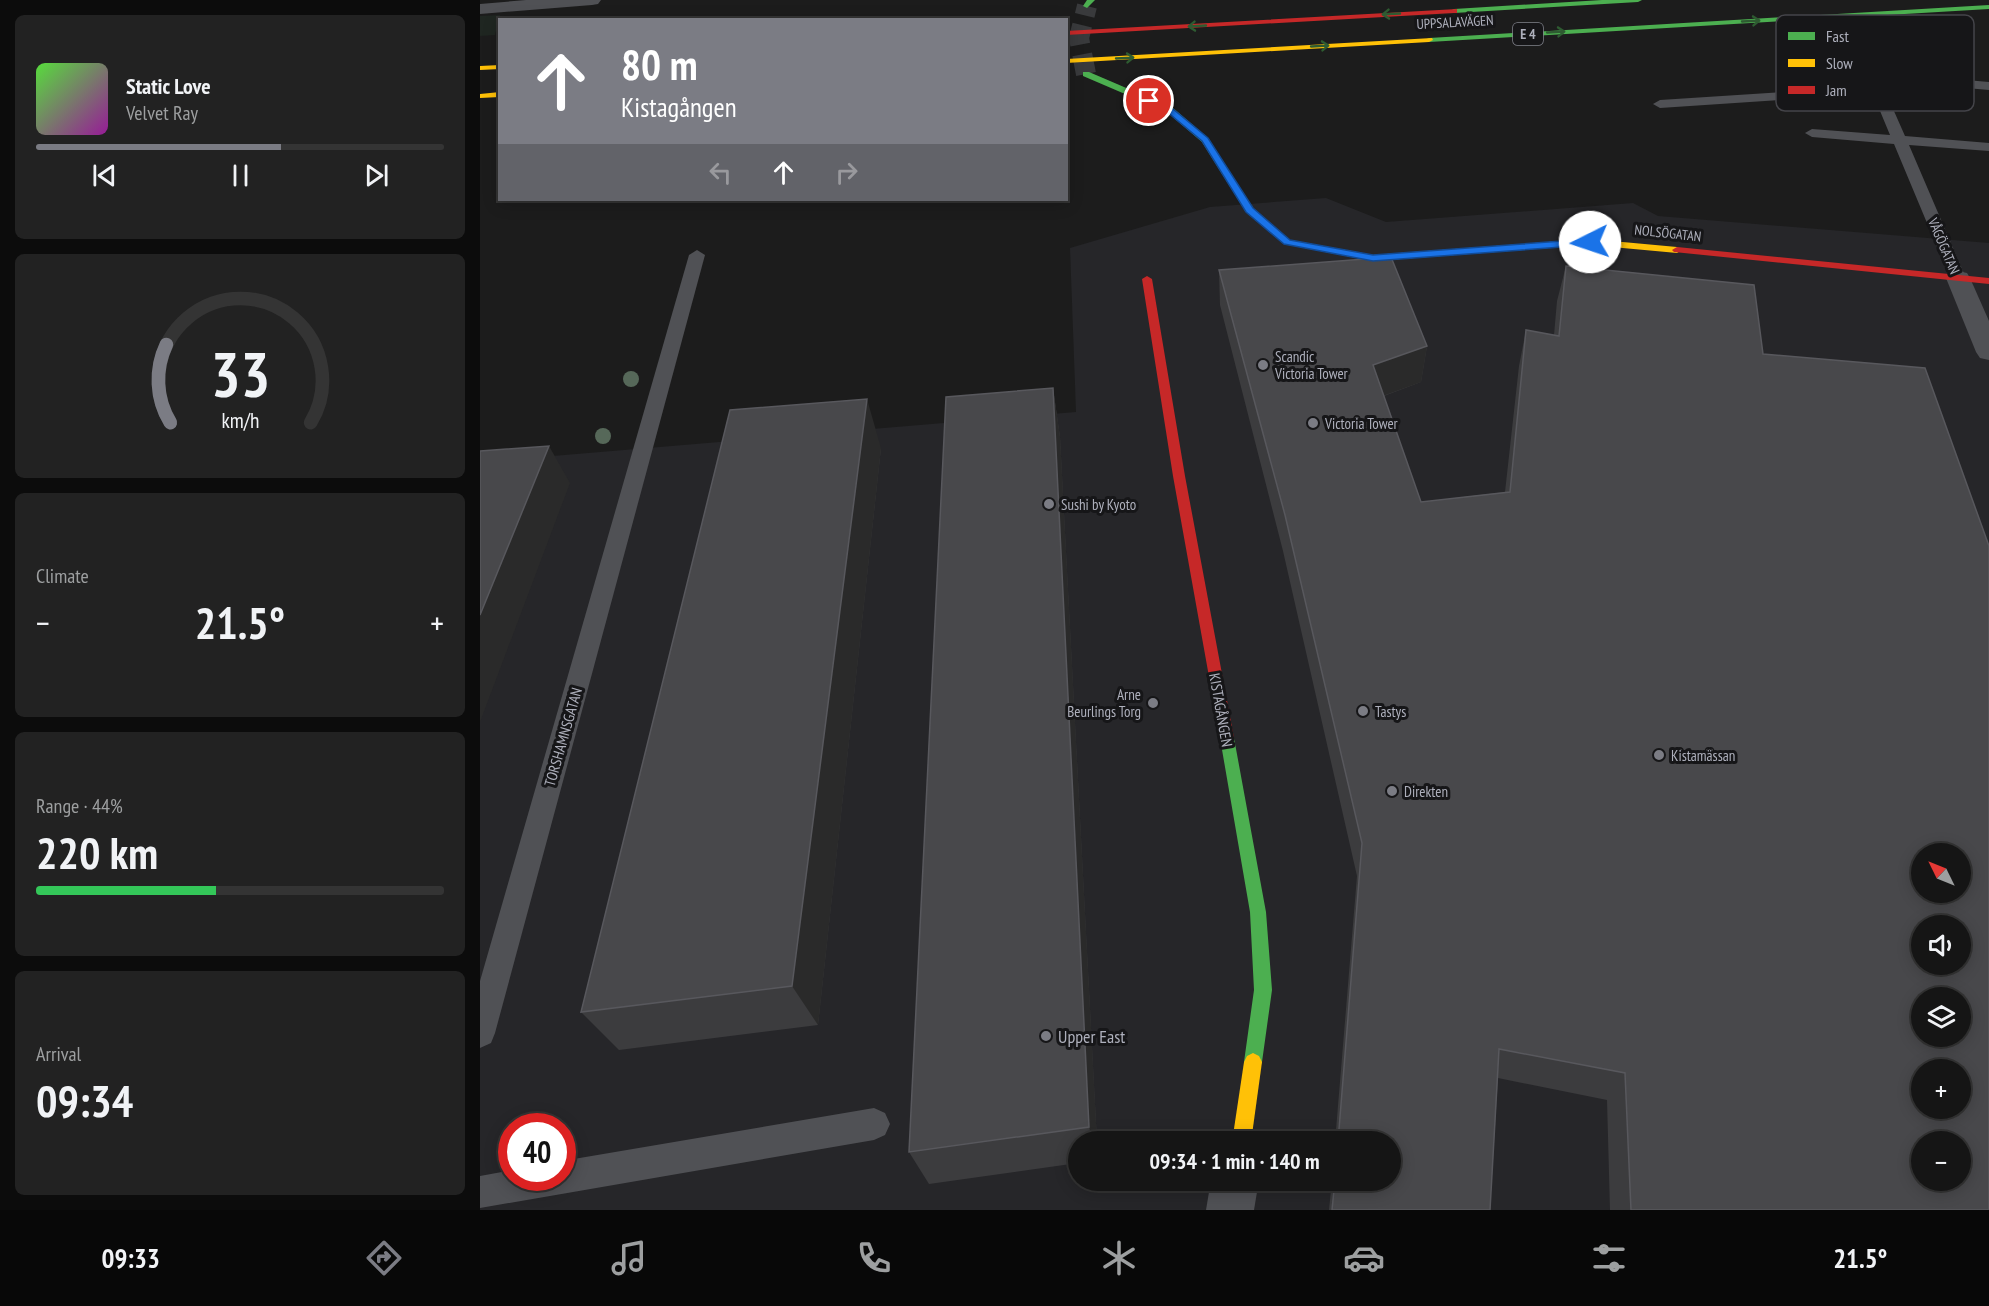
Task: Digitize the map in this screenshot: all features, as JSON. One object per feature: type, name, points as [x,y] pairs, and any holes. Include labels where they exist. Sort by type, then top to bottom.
[{"type":"main road","name":"UPPSALAVÄGEN","points":[[1068,33],[1638,0]]},
{"type":"main road","name":"UPPSALAVÄGEN","points":[[1852,15],[1989,7]]},
{"type":"main road","name":"UPPSALAVÄGEN","points":[[1068,61],[1776,19]]},
{"type":"main road","points":[[480,68],[498,67]]},
{"type":"main road","name":"NOLSÖGATAN","points":[[1086,74],[1170,110],[1205,140],[1249,210],[1287,242],[1373,258],[1590,242],[1989,281]]},
{"type":"main road","points":[[480,96],[498,94]]},
{"type":"main road","name":"KISTAGÅNGEN","points":[[1146,279],[1179,476],[1258,912],[1263,990],[1243,1131]]},
{"type":"street","points":[[480,9],[592,0]]},
{"type":"street","name":"VÅGÖGATAN","points":[[1958,278],[1989,352]]},
{"type":"street","points":[[1230,1210],[1233,1191]]},
{"type":"lane","points":[[1974,85],[1989,86]]},
{"type":"lane","points":[[1660,104],[1776,97]]},
{"type":"lane","name":"VÅGÖGATAN","points":[[1887,111],[1958,278]]},
{"type":"lane","points":[[1812,133],[1989,147]]},
{"type":"lane","name":"TORSHAMNSGATAN","points":[[480,1033],[647,441],[697,255]]},
{"type":"lane","points":[[576,1176],[873,1124]]},
{"type":"lane","points":[[480,1192],[498,1189]]},
{"type":"shaded area","points":[[500,15],[495,35],[480,36],[480,16]]},
{"type":"shaded area","points":[[1326,198],[1386,222],[1633,203],[1658,216],[1989,243],[1989,1210],[480,1210],[480,462],[1076,412],[1070,248],[1210,207]]},
{"type":"building","name":"Kistamässan","points":[[1391,257],[1427,346],[1373,365],[1421,502],[1510,492],[1526,330],[1559,336],[1566,266],[1754,285],[1763,354],[1925,368],[1989,546],[1989,1210],[1631,1210],[1625,1073],[1499,1049],[1490,1210],[1332,1210],[1334,1191],[1401,1191],[1401,1131],[1339,1131],[1362,843],[1285,515],[1219,270]]},
{"type":"building","points":[[1053,388],[1089,1127],[909,1152],[946,397]]},
{"type":"building","points":[[867,399],[792,986],[581,1012],[730,410]]},
{"type":"building","points":[[549,446],[480,615],[480,451]]},
{"type":"tunnel","points":[[1086,74],[1079,38],[1087,6]]},
{"type":"traffic: fast","points":[[1087,6],[1091,0]]},
{"type":"traffic: fast","points":[[1454,11],[1638,0]]},
{"type":"traffic: fast","points":[[1853,15],[1989,7]]},
{"type":"traffic: fast","points":[[1429,40],[1776,20]]},
{"type":"traffic: fast","points":[[1086,74],[1170,110],[1205,140],[1249,210],[1254,214]]},
{"type":"traffic: fast","points":[[1227,738],[1258,912],[1263,990],[1253,1062]]},
{"type":"traffic: slow","points":[[1068,61],[1429,40]]},
{"type":"traffic: slow","points":[[480,68],[498,67]]},
{"type":"traffic: slow","points":[[480,96],[498,94]]},
{"type":"traffic: slow","points":[[1254,214],[1287,242],[1373,258],[1590,242],[1677,250]]},
{"type":"traffic: slow","points":[[1243,1131],[1253,1062]]},
{"type":"traffic: jam","points":[[1068,33],[1454,11]]},
{"type":"traffic: jam","points":[[1677,250],[1989,281]]},
{"type":"traffic: jam","points":[[1147,279],[1179,476],[1227,738]]},
{"type":"place","name":"Scandic Victoria Tower","points":[[1263,365]]},
{"type":"place","name":"Victoria Tower","points":[[1313,423]]},
{"type":"place","name":"Sushi by Kyoto","points":[[1049,504]]},
{"type":"place","name":"Arne Beurlings Torg","points":[[1153,703]]},
{"type":"place","name":"Tastys","points":[[1363,711]]},
{"type":"place","name":"Kistamässan","points":[[1659,755]]},
{"type":"place","name":"Direkten","points":[[1392,791]]},
{"type":"place","name":"Upper East","points":[[1046,1036]]},
{"type":"route","points":[[1149,101],[1170,110],[1205,140],[1249,210],[1287,242],[1373,258],[1590,242]]}]
